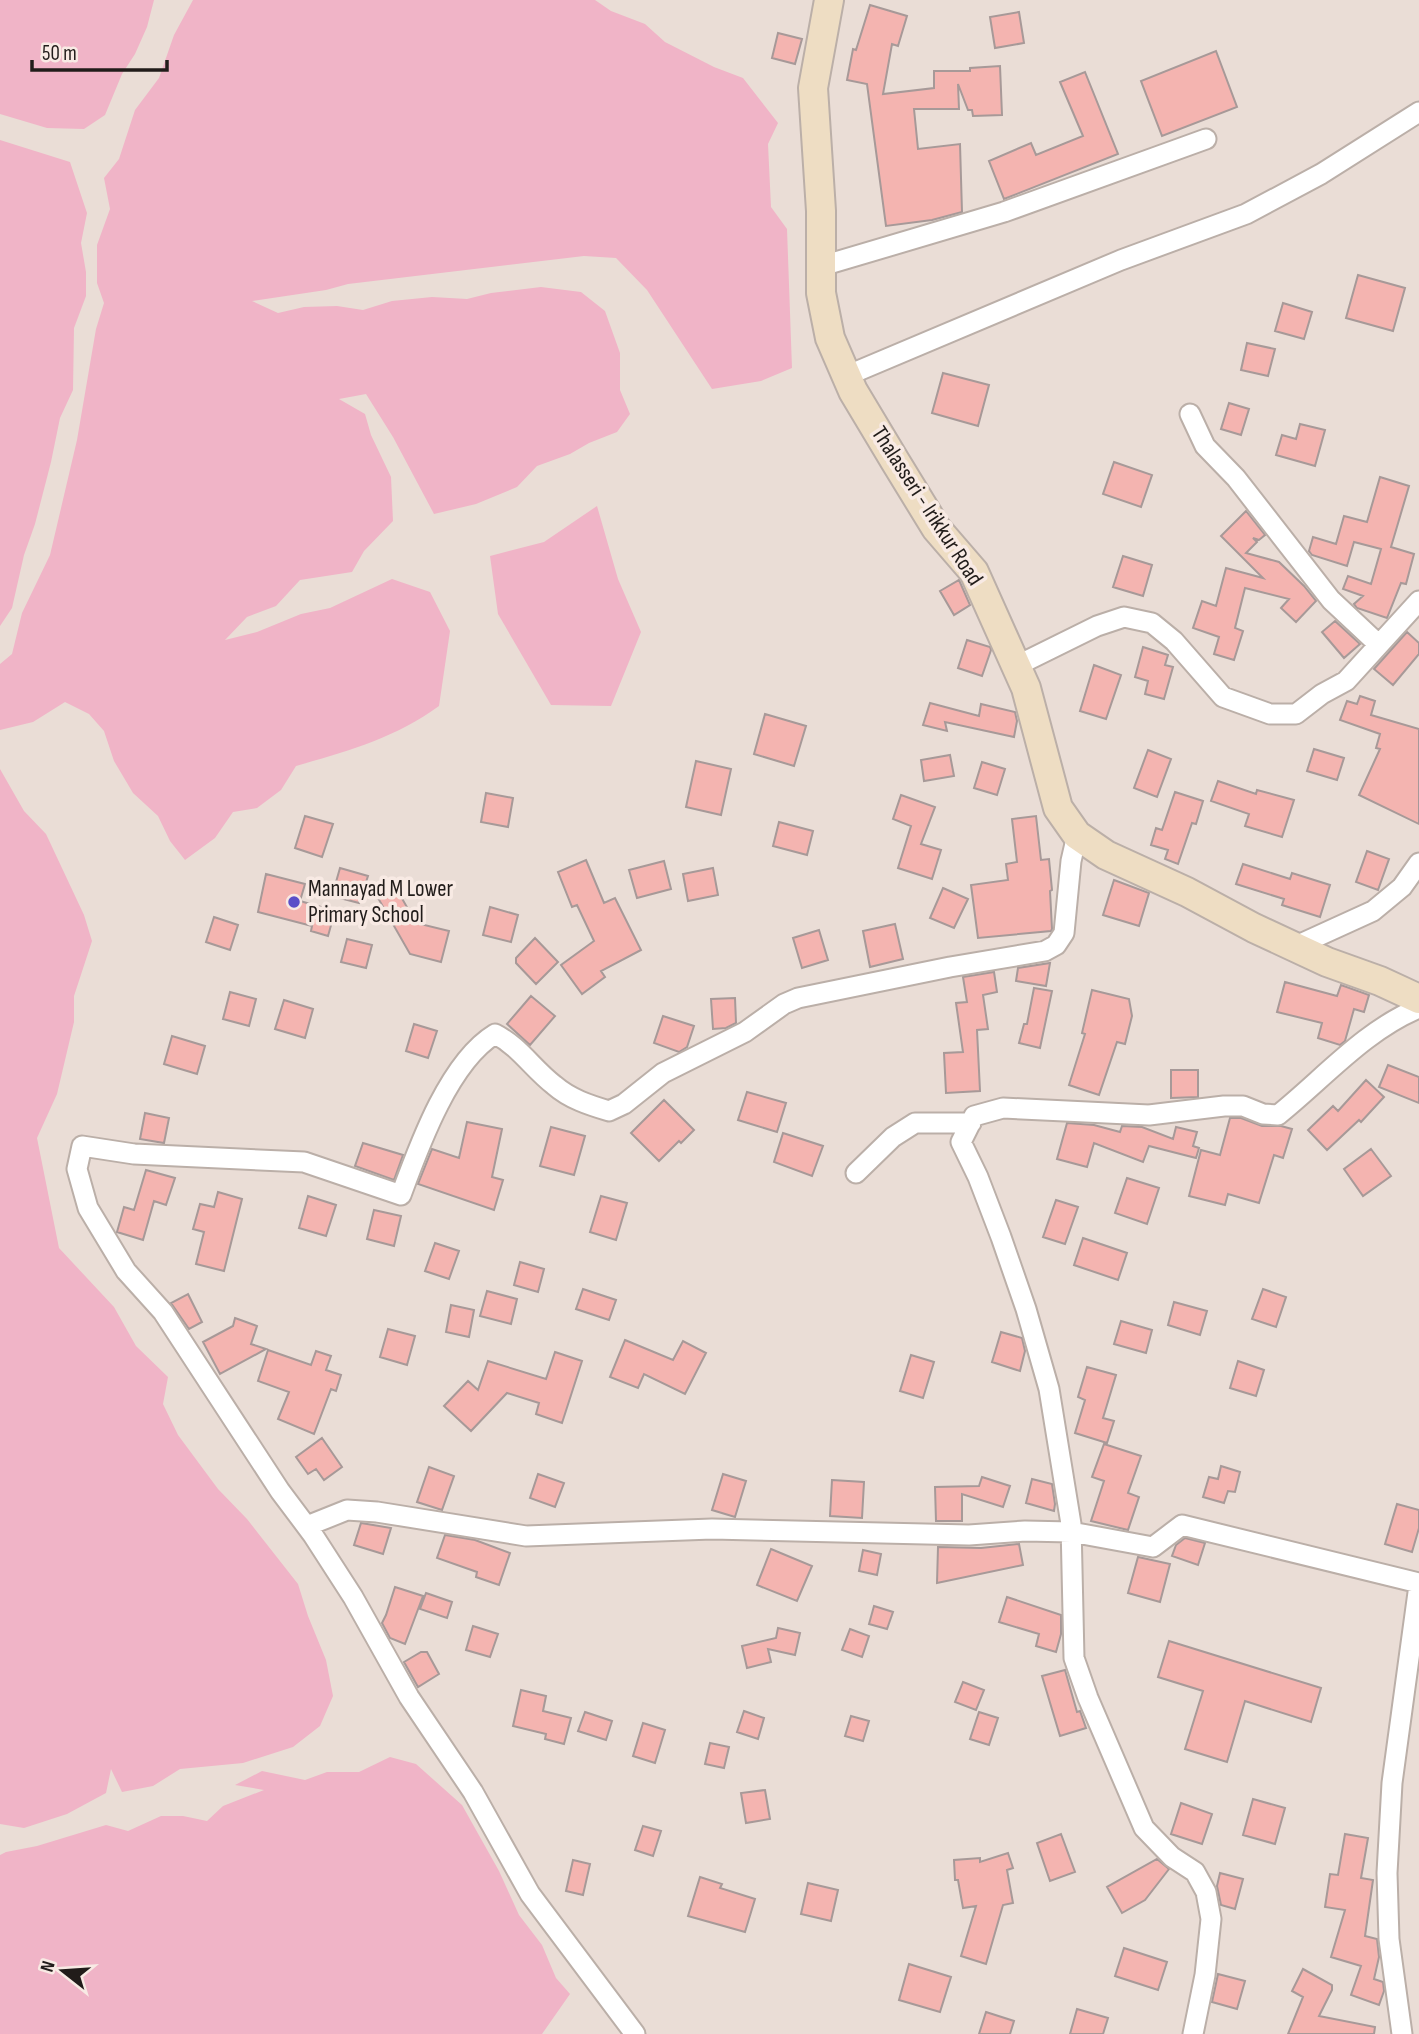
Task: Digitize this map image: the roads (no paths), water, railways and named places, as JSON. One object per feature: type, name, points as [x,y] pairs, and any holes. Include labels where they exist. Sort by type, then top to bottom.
[{"type":"main road","name":"Thalasseri - Irikkur Road","points":[[829,0],[813,88],[821,211],[821,292],[831,338],[846,376],[936,528],[974,572],[1026,688],[1058,808],[1077,835],[1106,855],[1187,891],[1294,947],[1419,999]]},
{"type":"street","points":[[846,376],[1121,260],[1246,214],[1321,174],[1419,112]]},
{"type":"street","points":[[822,266],[1004,212],[1206,139]]},
{"type":"street","points":[[1190,414],[1205,446],[1236,478],[1331,600],[1378,644]]},
{"type":"street","points":[[1016,666],[1097,626],[1124,617],[1152,623],[1174,641],[1223,697],[1270,714],[1296,714],[1322,694],[1346,681],[1419,601]]},
{"type":"street","points":[[635,2034],[530,1894],[473,1792],[409,1696],[353,1597],[163,1312],[126,1271],[88,1208],[77,1169],[82,1146],[134,1154],[304,1162],[401,1195],[436,1109],[461,1067],[481,1042],[495,1034],[508,1040],[554,1086],[581,1103],[609,1111],[624,1104],[663,1073],[745,1032],[784,1004],[798,998],[1045,951],[1056,945],[1062,939],[1067,920],[1071,860],[1077,835]]},
{"type":"street","points":[[1294,947],[1373,911],[1402,887],[1419,863]]},
{"type":"street","points":[[1193,2034],[1205,1975],[1212,1919],[1206,1892],[1195,1872],[1172,1857],[1144,1828],[1088,1699],[1074,1658],[1071,1532],[1049,1389],[1026,1309],[1001,1237],[961,1142],[974,1116],[1003,1108],[1149,1115],[1244,1106],[1263,1114],[1278,1115],[1353,1051],[1401,1016],[1419,1008]]},
{"type":"street","points":[[856,1173],[893,1137],[915,1122],[971,1123]]},
{"type":"street","points":[[307,1527],[346,1510],[377,1512],[526,1536],[712,1529],[969,1535],[1026,1531],[1071,1532],[1153,1547],[1182,1525],[1419,1584],[1392,1783],[1387,1873],[1389,1939],[1402,2034]]},
{"type":"place","name":"Mannayad M Lower Primary School","points":[[294,902]]}]
